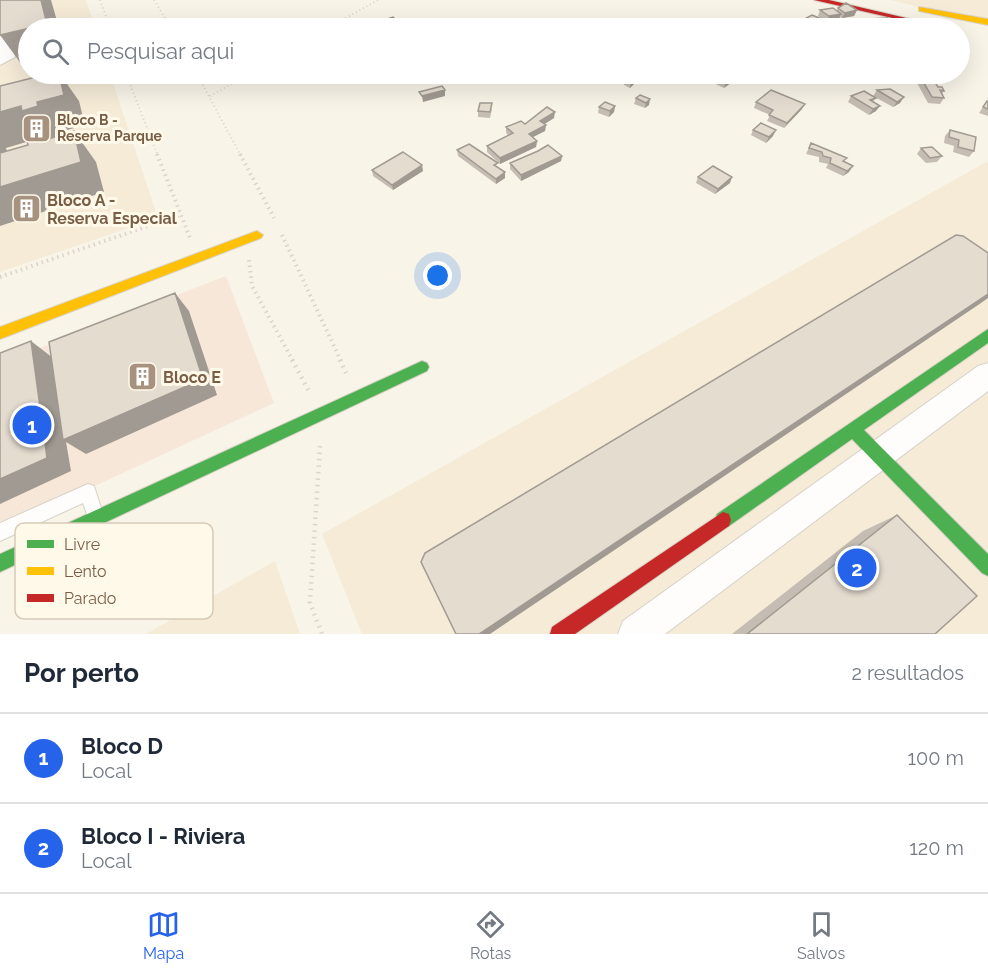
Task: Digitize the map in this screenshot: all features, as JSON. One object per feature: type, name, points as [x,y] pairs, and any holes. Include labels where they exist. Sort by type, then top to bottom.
[{"type":"street","points":[[818,0],[900,18]]},
{"type":"street","points":[[885,0],[969,18]]},
{"type":"street","points":[[970,18],[988,22]]},
{"type":"street","points":[[0,19],[6,57],[0,60]]},
{"type":"street","points":[[0,95],[44,84]]},
{"type":"street","points":[[0,333],[257,235]]},
{"type":"street","points":[[559,634],[988,335]]},
{"type":"street","points":[[87,523],[422,367]]},
{"type":"street","points":[[636,634],[988,375]]},
{"type":"street","points":[[853,430],[988,567]]},
{"type":"street","points":[[0,563],[15,556]]},
{"type":"lane","points":[[20,523],[88,492],[96,519]]},
{"type":"lane","points":[[0,532],[15,525]]},
{"type":"path","points":[[100,0],[106,18]]},
{"type":"path","points":[[154,0],[165,18]]},
{"type":"path","points":[[346,18],[378,0]]},
{"type":"path","points":[[130,84],[180,215],[193,242]]},
{"type":"path","points":[[210,96],[231,84]]},
{"type":"path","points":[[0,277],[180,215]]},
{"type":"path","points":[[244,240],[252,286],[322,415],[310,603],[322,634]]},
{"type":"shaded area","points":[[0,0],[86,0],[92,18],[18,18],[18,84],[113,84],[158,218],[0,272]]},
{"type":"shaded area","points":[[890,0],[988,0],[988,21],[928,9]]},
{"type":"shaded area","points":[[988,161],[988,634],[362,634],[322,534]]},
{"type":"shaded area","points":[[226,276],[274,403],[0,530],[0,363]]},
{"type":"shaded area","points":[[275,561],[300,634],[146,634],[173,619],[213,619],[213,596]]},
{"type":"building","points":[[0,0],[41,0],[46,18],[18,18],[18,31],[0,35]]},
{"type":"building","points":[[846,3],[857,10],[845,13],[838,8]]},
{"type":"building","points":[[833,8],[841,14],[829,16],[820,10]]},
{"type":"building","points":[[18,82],[18,84],[61,84],[64,95],[37,102],[38,106],[22,111],[21,106],[0,112],[0,86]]},
{"type":"building","points":[[924,84],[936,84],[938,87],[942,87],[944,91],[940,90],[944,98],[932,97]]},
{"type":"building","points":[[442,86],[445,90],[422,96],[419,92]]},
{"type":"building","points":[[890,89],[904,97],[897,102],[877,90]]},
{"type":"building","points":[[771,90],[805,104],[787,123],[769,115],[773,110],[756,102]]},
{"type":"building","points":[[864,91],[876,98],[870,100],[880,106],[873,109],[851,96]]},
{"type":"building","points":[[640,95],[650,99],[646,103],[636,98]]},
{"type":"building","points":[[988,101],[988,109],[983,107]]},
{"type":"building","points":[[605,102],[615,106],[610,111],[599,107]]},
{"type":"building","points":[[480,103],[492,103],[490,112],[478,111]]},
{"type":"building","points":[[547,107],[555,112],[540,121],[546,125],[529,134],[537,141],[500,158],[487,146],[513,133],[506,127],[521,121],[525,124]]},
{"type":"building","points":[[761,123],[776,130],[769,137],[753,130]]},
{"type":"building","points":[[950,130],[976,137],[974,151],[958,147],[959,140],[949,137]]},
{"type":"building","points":[[74,131],[81,162],[0,187],[0,153],[28,145],[27,140],[44,135],[45,140]]},
{"type":"building","points":[[811,143],[847,158],[843,161],[853,166],[847,171],[830,163],[831,158],[809,148]]},
{"type":"building","points":[[469,144],[498,163],[494,165],[505,172],[496,179],[457,150]]},
{"type":"building","points":[[548,145],[562,156],[521,175],[510,163],[538,151]]},
{"type":"building","points":[[932,147],[942,156],[930,158],[921,148]]},
{"type":"building","points":[[403,152],[422,165],[392,185],[372,170]]},
{"type":"building","points":[[713,166],[732,177],[718,189],[698,177]]},
{"type":"building","points":[[956,235],[963,236],[988,253],[988,294],[479,634],[456,634],[421,562],[425,553]]},
{"type":"building","name":"Bloco E","points":[[175,293],[203,379],[63,440],[49,342]]},
{"type":"building","points":[[31,341],[47,458],[0,479],[0,353]]},
{"type":"building","points":[[897,515],[977,596],[935,634],[747,634]]},
{"type":"traffic: fast","points":[[723,520],[988,335]]},
{"type":"traffic: fast","points":[[86,523],[422,367]]},
{"type":"traffic: fast","points":[[853,430],[988,567]]},
{"type":"traffic: fast","points":[[0,563],[15,556]]},
{"type":"traffic: slow","points":[[922,9],[968,18]]},
{"type":"traffic: slow","points":[[970,18],[988,22]]},
{"type":"traffic: slow","points":[[0,333],[257,235]]},
{"type":"traffic: jam","points":[[818,0],[900,18]]},
{"type":"traffic: jam","points":[[559,634],[723,520]]},
{"type":"place","name":"Bloco B - Reserva Parque","points":[[36,128]]},
{"type":"place","name":"Bloco A - Reserva Especial","points":[[26,209]]},
{"type":"place","name":"Bloco E","points":[[142,377]]},
{"type":"place","name":"Bloco D","points":[[32,425]]},
{"type":"place","name":"Bloco I - Riviera","points":[[857,568]]}]
